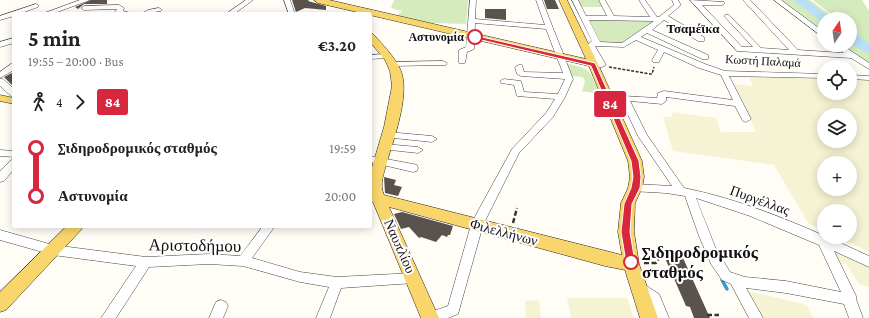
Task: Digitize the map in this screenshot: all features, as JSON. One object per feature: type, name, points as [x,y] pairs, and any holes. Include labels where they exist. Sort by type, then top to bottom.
[{"type":"main road","points":[[318,0],[354,7],[598,65]]},
{"type":"main road","points":[[563,0],[598,65],[635,161],[637,177],[635,188],[628,204],[626,232],[631,264],[648,318]]},
{"type":"main road","points":[[372,39],[389,60]]},
{"type":"main road","name":"Ναυπλίου","points":[[389,60],[397,77],[398,88],[384,147],[375,160],[374,198],[414,278],[430,318]]},
{"type":"main road","points":[[0,98],[12,101]]},
{"type":"main road","name":"Φιλελλήνων","points":[[374,198],[605,259],[631,264]]},
{"type":"main road","points":[[2,301],[74,228]]},
{"type":"street","points":[[29,0],[42,12]]},
{"type":"street","points":[[82,11],[88,0]]},
{"type":"street","points":[[50,12],[88,0]]},
{"type":"street","points":[[234,0],[249,1]]},
{"type":"street","points":[[287,0],[291,12]]},
{"type":"street","points":[[462,61],[462,50],[470,49],[473,0]]},
{"type":"street","points":[[430,318],[453,310],[477,225],[515,151],[550,115],[561,97],[569,79],[539,0]]},
{"type":"street","points":[[575,0],[596,43]]},
{"type":"street","points":[[602,0],[612,18]]},
{"type":"street","points":[[642,0],[659,18],[701,39]]},
{"type":"street","points":[[646,0],[659,18]]},
{"type":"street","points":[[598,65],[591,45],[596,43],[619,46],[624,45],[678,5],[675,0]]},
{"type":"street","points":[[746,0],[796,53]]},
{"type":"street","points":[[776,0],[817,31]]},
{"type":"street","points":[[232,12],[249,1]]},
{"type":"street","points":[[694,1],[740,49],[852,56]]},
{"type":"street","points":[[694,1],[722,3]]},
{"type":"street","points":[[18,12],[36,6]]},
{"type":"street","points":[[82,11],[119,7],[121,8],[118,12]]},
{"type":"street","points":[[148,12],[159,10]]},
{"type":"street","points":[[0,18],[12,14]]},
{"type":"street","points":[[727,16],[760,51]]},
{"type":"street","points":[[584,18],[659,18]]},
{"type":"street","points":[[472,21],[548,27]]},
{"type":"street","points":[[646,30],[705,57]]},
{"type":"street","name":"Κωστή Παλαμά","points":[[635,37],[702,66],[724,73],[817,76]]},
{"type":"street","points":[[0,45],[12,41]]},
{"type":"street","points":[[656,60],[662,49]]},
{"type":"street","points":[[847,52],[869,67]]},
{"type":"street","points":[[372,57],[389,60],[444,63]]},
{"type":"street","points":[[0,76],[12,67]]},
{"type":"street","points":[[519,67],[521,74],[567,76]]},
{"type":"street","points":[[724,73],[746,119]]},
{"type":"street","points":[[857,77],[869,78]]},
{"type":"street","points":[[504,81],[518,83],[520,94],[561,97]]},
{"type":"street","points":[[0,82],[12,92]]},
{"type":"street","points":[[739,104],[664,94],[661,95],[662,101],[626,98],[625,100],[643,136],[685,192],[721,270],[727,277],[735,280],[784,287],[849,300]]},
{"type":"street","points":[[387,136],[432,139]]},
{"type":"street","points":[[384,147],[418,150]]},
{"type":"street","points":[[0,153],[12,154]]},
{"type":"street","points":[[375,160],[413,168]]},
{"type":"street","points":[[6,176],[12,166]]},
{"type":"street","name":"Πυργέλλας","points":[[635,188],[653,187],[685,192],[743,209],[817,238]]},
{"type":"street","points":[[243,262],[268,228]]},
{"type":"street","name":"Αριστοδήμου","points":[[0,235],[53,250],[146,262],[209,259],[243,262],[300,277],[337,283],[414,278]]},
{"type":"street","points":[[824,244],[850,296],[849,300],[856,318]]},
{"type":"street","name":"Πυργέλλας","points":[[830,244],[869,262]]},
{"type":"street","points":[[108,318],[146,262]]},
{"type":"street","points":[[735,280],[756,318]]},
{"type":"street","points":[[323,318],[337,283]]},
{"type":"street","points":[[637,285],[654,298],[662,318]]},
{"type":"path","points":[[598,65],[650,74]]},
{"type":"path","points":[[510,234],[518,208]]},
{"type":"path","points":[[656,263],[658,257],[663,254],[679,254],[682,258]]},
{"type":"path","points":[[707,315],[719,315]]},
{"type":"shaded area","points":[[748,75],[817,78],[817,100],[857,100],[857,79],[869,80],[869,252],[852,244],[857,244],[857,204],[817,204],[817,228],[808,223],[774,165],[673,151],[663,117],[671,117],[673,112],[716,118],[721,132],[756,132],[734,84],[753,86]]},
{"type":"shaded area","points":[[830,247],[869,266],[869,287],[859,284],[847,265],[834,261]]},
{"type":"shaded area","points":[[731,287],[807,305],[813,318],[748,318]]},
{"type":"shaded area","points":[[567,298],[627,298],[634,318],[571,318]]},
{"type":"shaded area","points":[[539,300],[541,318],[526,318],[525,301]]},
{"type":"green space","points":[[394,0],[468,0],[466,24],[434,23],[432,25],[396,17],[402,11],[391,8]]},
{"type":"green space","points":[[578,0],[599,0],[603,7],[581,7]]},
{"type":"green space","points":[[781,0],[810,0],[826,12],[817,12],[817,27]]},
{"type":"green space","points":[[813,0],[862,0],[869,11],[869,64],[852,52],[857,52],[857,12],[828,12]]},
{"type":"green space","points":[[587,20],[656,20],[622,43],[599,43]]},
{"type":"green space","points":[[564,63],[580,67],[588,71],[600,94],[582,91],[585,82],[583,77],[571,76]]},
{"type":"building","points":[[91,0],[107,0],[107,4],[84,4],[78,9],[75,7]]},
{"type":"building","points":[[292,0],[309,0],[308,1],[326,6],[326,10],[305,8],[296,12]]},
{"type":"building","points":[[544,0],[555,0],[559,9],[547,9]]},
{"type":"building","points":[[485,9],[506,9],[506,20],[485,18]]},
{"type":"building","points":[[12,73],[12,85],[4,77]]},
{"type":"building","points":[[384,177],[396,180],[394,185],[402,187],[398,196],[385,193]]},
{"type":"building","points":[[402,212],[453,226],[450,235],[447,237],[442,235],[436,242],[421,237],[419,238],[409,227],[401,229],[394,214]]},
{"type":"building","points":[[665,258],[683,258],[710,318],[694,318],[690,307],[686,306]]},
{"type":"waterway","points":[[799,0],[817,13]]},
{"type":"waterway","points":[[857,41],[869,49]]},
{"type":"waterway","points":[[722,280],[727,289]]},
{"type":"bus line","name":"84","points":[[475,37],[593,64],[635,161],[637,177],[635,188],[628,204],[626,232],[631,262]]},
{"type":"place","name":"Αστυνομία","points":[[475,37]]},
{"type":"place","name":"Σιδηροδρομικός σταθμός","points":[[631,262]]},
{"type":"district","name":"Τσαμέϊκα","points":[[693,28]]}]
